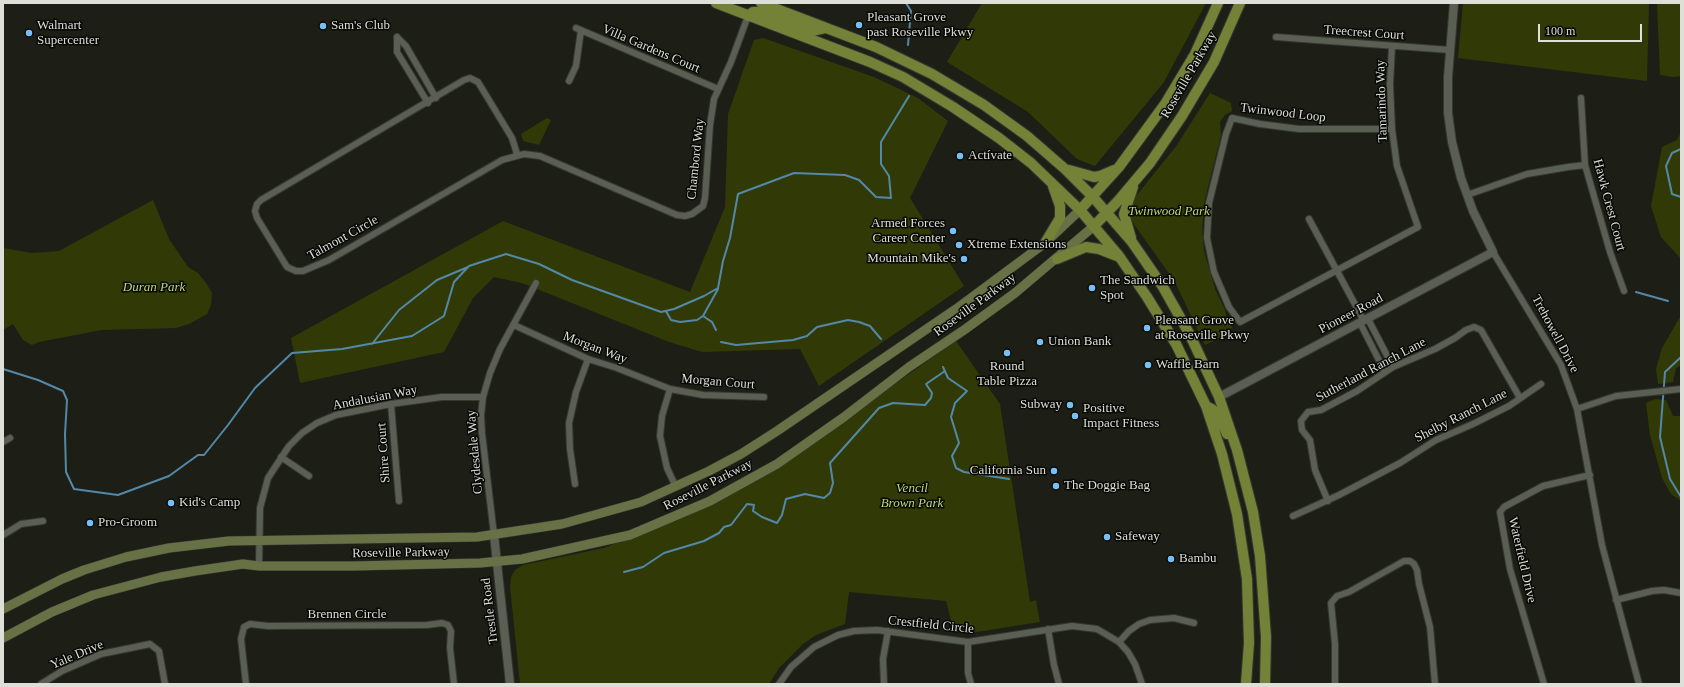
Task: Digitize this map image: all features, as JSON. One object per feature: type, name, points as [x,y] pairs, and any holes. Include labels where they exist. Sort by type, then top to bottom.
[{"type":"main road","points":[[716,3],[865,59],[924,89],[1000,138],[1051,182],[1080,210],[1119,256],[1144,291],[1176,344],[1206,406],[1231,485],[1244,558],[1249,614],[1246,684]]},
{"type":"main road","points":[[761,3],[876,47],[947,82],[984,105],[1010,123],[1065,169],[1093,197],[1132,242],[1176,308],[1219,397],[1237,450],[1253,512],[1260,556],[1266,637],[1265,684]]},
{"type":"main road","name":"Roseville Parkway","points":[[3,609],[62,579],[84,570],[126,558],[195,544],[260,540],[454,538],[494,535],[581,520],[640,502],[676,487],[741,454],[777,431],[828,395],[908,343],[1045,243],[1093,197],[1120,167],[1146,133],[1178,84],[1210,22],[1218,3]]},
{"type":"main road","name":"Roseville Parkway","points":[[3,638],[52,612],[110,590],[161,576],[243,564],[259,566],[457,565],[529,558],[630,535],[688,511],[730,491],[777,464],[909,367],[1016,293],[1094,226],[1135,180],[1163,144],[1202,85],[1228,32],[1240,3]]},
{"type":"main road","points":[[748,16],[752,12],[761,12],[813,31],[826,28]]},
{"type":"main road","points":[[1065,169],[1094,177],[1100,176],[1120,167]]},
{"type":"main road","points":[[1132,242],[1124,214],[1135,180]]},
{"type":"main road","points":[[1045,243],[1060,218],[1060,206],[1051,182]]},
{"type":"main road","points":[[1057,259],[1086,247],[1099,249],[1119,256]]},
{"type":"main road","points":[[1206,406],[1217,414],[1237,450]]},
{"type":"street","name":"Trehowell Drive","points":[[1454,3],[1448,77],[1448,114],[1456,160],[1467,196],[1486,239],[1561,365],[1577,409],[1602,545],[1640,684]]},
{"type":"street","name":"Chambord Way","points":[[517,154],[540,156],[663,209],[685,216],[692,214],[703,206],[705,198],[710,125],[718,89],[728,70],[748,16]]},
{"type":"street","name":"Villa Gardens Court","points":[[569,81],[576,66],[579,29],[718,89]]},
{"type":"street","points":[[428,103],[397,52],[397,37],[406,46],[436,98]]},
{"type":"street","name":"Treecrest Court","points":[[1276,37],[1450,50]]},
{"type":"street","name":"Tamarindo Way","points":[[1337,270],[1418,227],[1397,166],[1392,129],[1390,84],[1392,46]]},
{"type":"street","name":"Talmont Circle","points":[[464,80],[474,80],[478,82],[512,138],[517,154],[502,160],[312,269],[299,271],[287,267],[256,218],[255,211],[257,204],[261,200],[428,103],[464,80]]},
{"type":"street","name":"Hawk Crest Court","points":[[1581,98],[1585,166],[1601,225],[1624,291]]},
{"type":"street","name":"Twinwood Loop","points":[[1337,270],[1240,322],[1229,307],[1214,272],[1207,238],[1209,202],[1226,134],[1232,118],[1260,124],[1299,129],[1392,129]]},
{"type":"street","points":[[1467,196],[1527,174],[1568,166],[1585,166]]},
{"type":"street","points":[[1309,220],[1364,321],[1393,367]]},
{"type":"street","name":"Pioneer Road","points":[[1219,397],[1493,252]]},
{"type":"street","name":"Clydesdale Way","points":[[494,535],[482,433],[481,415],[483,396],[490,373],[500,349],[536,283]]},
{"type":"street","points":[[1364,321],[1385,372]]},
{"type":"street","name":"Morgan Way","points":[[514,325],[588,359],[670,389]]},
{"type":"street","name":"Sutherland Ranch Lane","points":[[1328,501],[1315,470],[1310,440],[1302,430],[1301,421],[1308,412],[1321,410],[1357,390],[1393,367],[1435,348],[1474,327],[1481,330],[1520,398]]},
{"type":"street","points":[[575,484],[570,449],[569,424],[576,392],[588,359]]},
{"type":"street","name":"Shelby Ranch Lane","points":[[1293,516],[1328,501],[1400,463],[1422,447],[1452,432],[1473,424],[1520,398],[1541,384]]},
{"type":"street","points":[[670,389],[662,416],[660,436],[664,458],[676,487]]},
{"type":"street","name":"Morgan Court","points":[[670,389],[703,395],[764,397]]},
{"type":"street","points":[[1577,409],[1616,396],[1649,391],[1680,389]]},
{"type":"street","name":"Andalusian Way","points":[[259,566],[262,495],[268,478],[281,457],[302,433],[317,423],[336,416],[392,404],[442,397],[483,396]]},
{"type":"street","name":"Shire Court","points":[[392,404],[399,501]]},
{"type":"street","points":[[3,442],[10,438]]},
{"type":"street","points":[[281,457],[309,476]]},
{"type":"street","name":"Waterfield Drive","points":[[1544,684],[1510,569],[1500,512],[1504,507],[1543,486],[1590,475]]},
{"type":"street","points":[[3,535],[21,524],[43,520]]},
{"type":"street","name":"Trestle Road","points":[[494,535],[510,684]]},
{"type":"street","points":[[1335,684],[1335,644],[1331,603],[1337,596],[1349,592],[1404,561],[1410,561],[1414,564],[1417,570],[1430,627],[1435,684]]},
{"type":"street","points":[[1616,600],[1652,591],[1664,590],[1681,593]]},
{"type":"street","points":[[1119,642],[1129,631],[1139,624],[1150,620],[1174,618],[1194,623]]},
{"type":"street","name":"Brennen Circle","points":[[246,684],[241,640],[244,627],[250,624],[268,626],[427,625],[442,622],[448,625],[452,631],[450,648],[454,684]]},
{"type":"street","name":"Crestfield Circle","points":[[779,684],[790,667],[825,640],[854,631],[888,631],[968,642],[1048,629],[1084,626],[1097,629],[1119,642],[1128,652],[1135,664],[1142,684]]},
{"type":"street","points":[[1048,629],[1059,684]]},
{"type":"street","points":[[884,684],[883,659],[888,631]]},
{"type":"street","points":[[968,642],[968,673],[971,684]]},
{"type":"street","name":"Yale Drive","points":[[41,684],[62,671],[101,654],[150,644],[159,651],[164,684]]},
{"type":"green space","points":[[982,3],[1206,3],[1164,82],[1095,166],[1077,159],[1028,112],[947,62]]},
{"type":"green space","points":[[1463,3],[1649,3],[1647,81],[1458,58]]},
{"type":"green space","points":[[1657,3],[1681,3],[1681,76],[1673,77],[1660,75]]},
{"type":"green space","points":[[763,38],[874,77],[918,98],[948,121],[910,198],[964,286],[819,386],[800,349],[702,352],[669,342],[522,283],[494,277],[473,298],[444,352],[300,383],[291,338],[503,221],[690,292],[725,207],[728,114],[754,40]]},
{"type":"green space","name":"Twinwood Park","points":[[1210,93],[1231,103],[1232,111],[1225,115],[1220,122],[1221,135],[1205,199],[1202,228],[1204,251],[1215,289],[1225,310],[1227,320],[1232,327],[1228,334],[1205,345],[1175,282],[1131,220],[1129,211],[1132,201],[1177,145]]},
{"type":"green space","points":[[547,118],[551,120],[539,145],[523,141],[521,134]]},
{"type":"green space","points":[[1681,132],[1681,259],[1661,237],[1651,206],[1662,147],[1677,140]]},
{"type":"green space","name":"Duran Park","points":[[153,200],[169,239],[188,267],[198,273],[212,293],[211,305],[207,314],[189,324],[176,328],[101,330],[39,342],[32,345],[23,340],[13,324],[3,330],[3,248],[32,253],[59,251]]},
{"type":"green space","points":[[1681,315],[1681,365],[1676,368],[1673,382],[1658,384],[1656,369],[1662,348]]},
{"type":"green space","name":"Vencil Brown Park","points":[[956,341],[1000,404],[1030,602],[1036,600],[1040,622],[977,632],[954,632],[946,601],[849,592],[845,624],[816,635],[803,644],[779,668],[769,684],[520,684],[510,586],[511,577],[515,570],[523,565],[604,548],[703,506],[801,450]]},
{"type":"green space","points":[[1655,399],[1666,400],[1673,416],[1681,416],[1681,501],[1671,494],[1662,478],[1650,435],[1646,403]]},
{"type":"waterway","points":[[906,3],[911,11],[908,45]]},
{"type":"waterway","points":[[3,369],[38,380],[63,391],[67,400],[65,434],[66,472],[74,489],[118,495],[169,476],[198,455],[204,455],[255,388],[292,353],[342,349],[412,336],[444,316],[454,282],[469,266],[506,254],[539,264],[572,280],[661,312],[674,309],[704,296],[718,288],[723,261],[730,238],[738,194],[794,173],[845,175],[859,180],[876,197],[891,198],[889,176],[881,164],[881,142],[909,96]]},
{"type":"waterway","points":[[1681,149],[1672,153],[1666,166],[1672,194],[1681,197]]},
{"type":"waterway","points":[[372,344],[399,310],[437,280],[468,267]]},
{"type":"waterway","points":[[666,311],[671,320],[680,322],[697,320],[703,316],[718,289]]},
{"type":"waterway","points":[[1636,292],[1668,301]]},
{"type":"waterway","points":[[703,316],[712,322],[716,330]]},
{"type":"waterway","points":[[721,342],[736,345],[793,340],[807,336],[817,327],[848,320],[870,326],[881,339]]},
{"type":"waterway","points":[[1681,357],[1665,372],[1660,437],[1670,479],[1681,497]]},
{"type":"waterway","points":[[943,367],[948,378],[967,391],[955,403],[951,417],[959,443],[952,456],[956,468],[964,472],[1009,479]]},
{"type":"waterway","points":[[624,572],[643,567],[664,553],[704,541],[719,533],[724,527],[731,525],[747,504],[754,505],[753,511],[762,517],[777,523],[782,515],[786,499],[805,494],[824,498],[830,493],[833,483],[830,463],[879,408],[893,403],[925,405],[931,398],[932,393],[926,384],[945,371]]},
{"type":"place","name":"Pleasant Grove past Roseville Pkwy","points":[[859,25]]},
{"type":"place","name":"Sam's Club","points":[[323,26]]},
{"type":"place","name":"Walmart Supercenter","points":[[29,33]]},
{"type":"place","name":"Actívate","points":[[960,156]]},
{"type":"place","name":"Armed Forces Career Center","points":[[953,231]]},
{"type":"place","name":"Xtreme Extensions","points":[[959,245]]},
{"type":"place","name":"Mountain Mike's","points":[[964,259]]},
{"type":"place","name":"The Sandwich Spot","points":[[1092,288]]},
{"type":"place","name":"Pleasant Grove at Roseville Pkwy","points":[[1147,328]]},
{"type":"place","name":"Union Bank","points":[[1040,342]]},
{"type":"place","name":"Round Table Pizza","points":[[1007,353]]},
{"type":"place","name":"Waffle Barn","points":[[1148,365]]},
{"type":"place","name":"Subway","points":[[1070,405]]},
{"type":"place","name":"Positive Impact Fitness","points":[[1075,416]]},
{"type":"place","name":"California Sun","points":[[1054,471]]},
{"type":"place","name":"The Doggie Bag","points":[[1056,486]]},
{"type":"place","name":"Kid's Camp","points":[[171,503]]},
{"type":"place","name":"Pro-Groom","points":[[90,523]]},
{"type":"place","name":"Safeway","points":[[1107,537]]},
{"type":"place","name":"Bambu","points":[[1171,559]]}]
